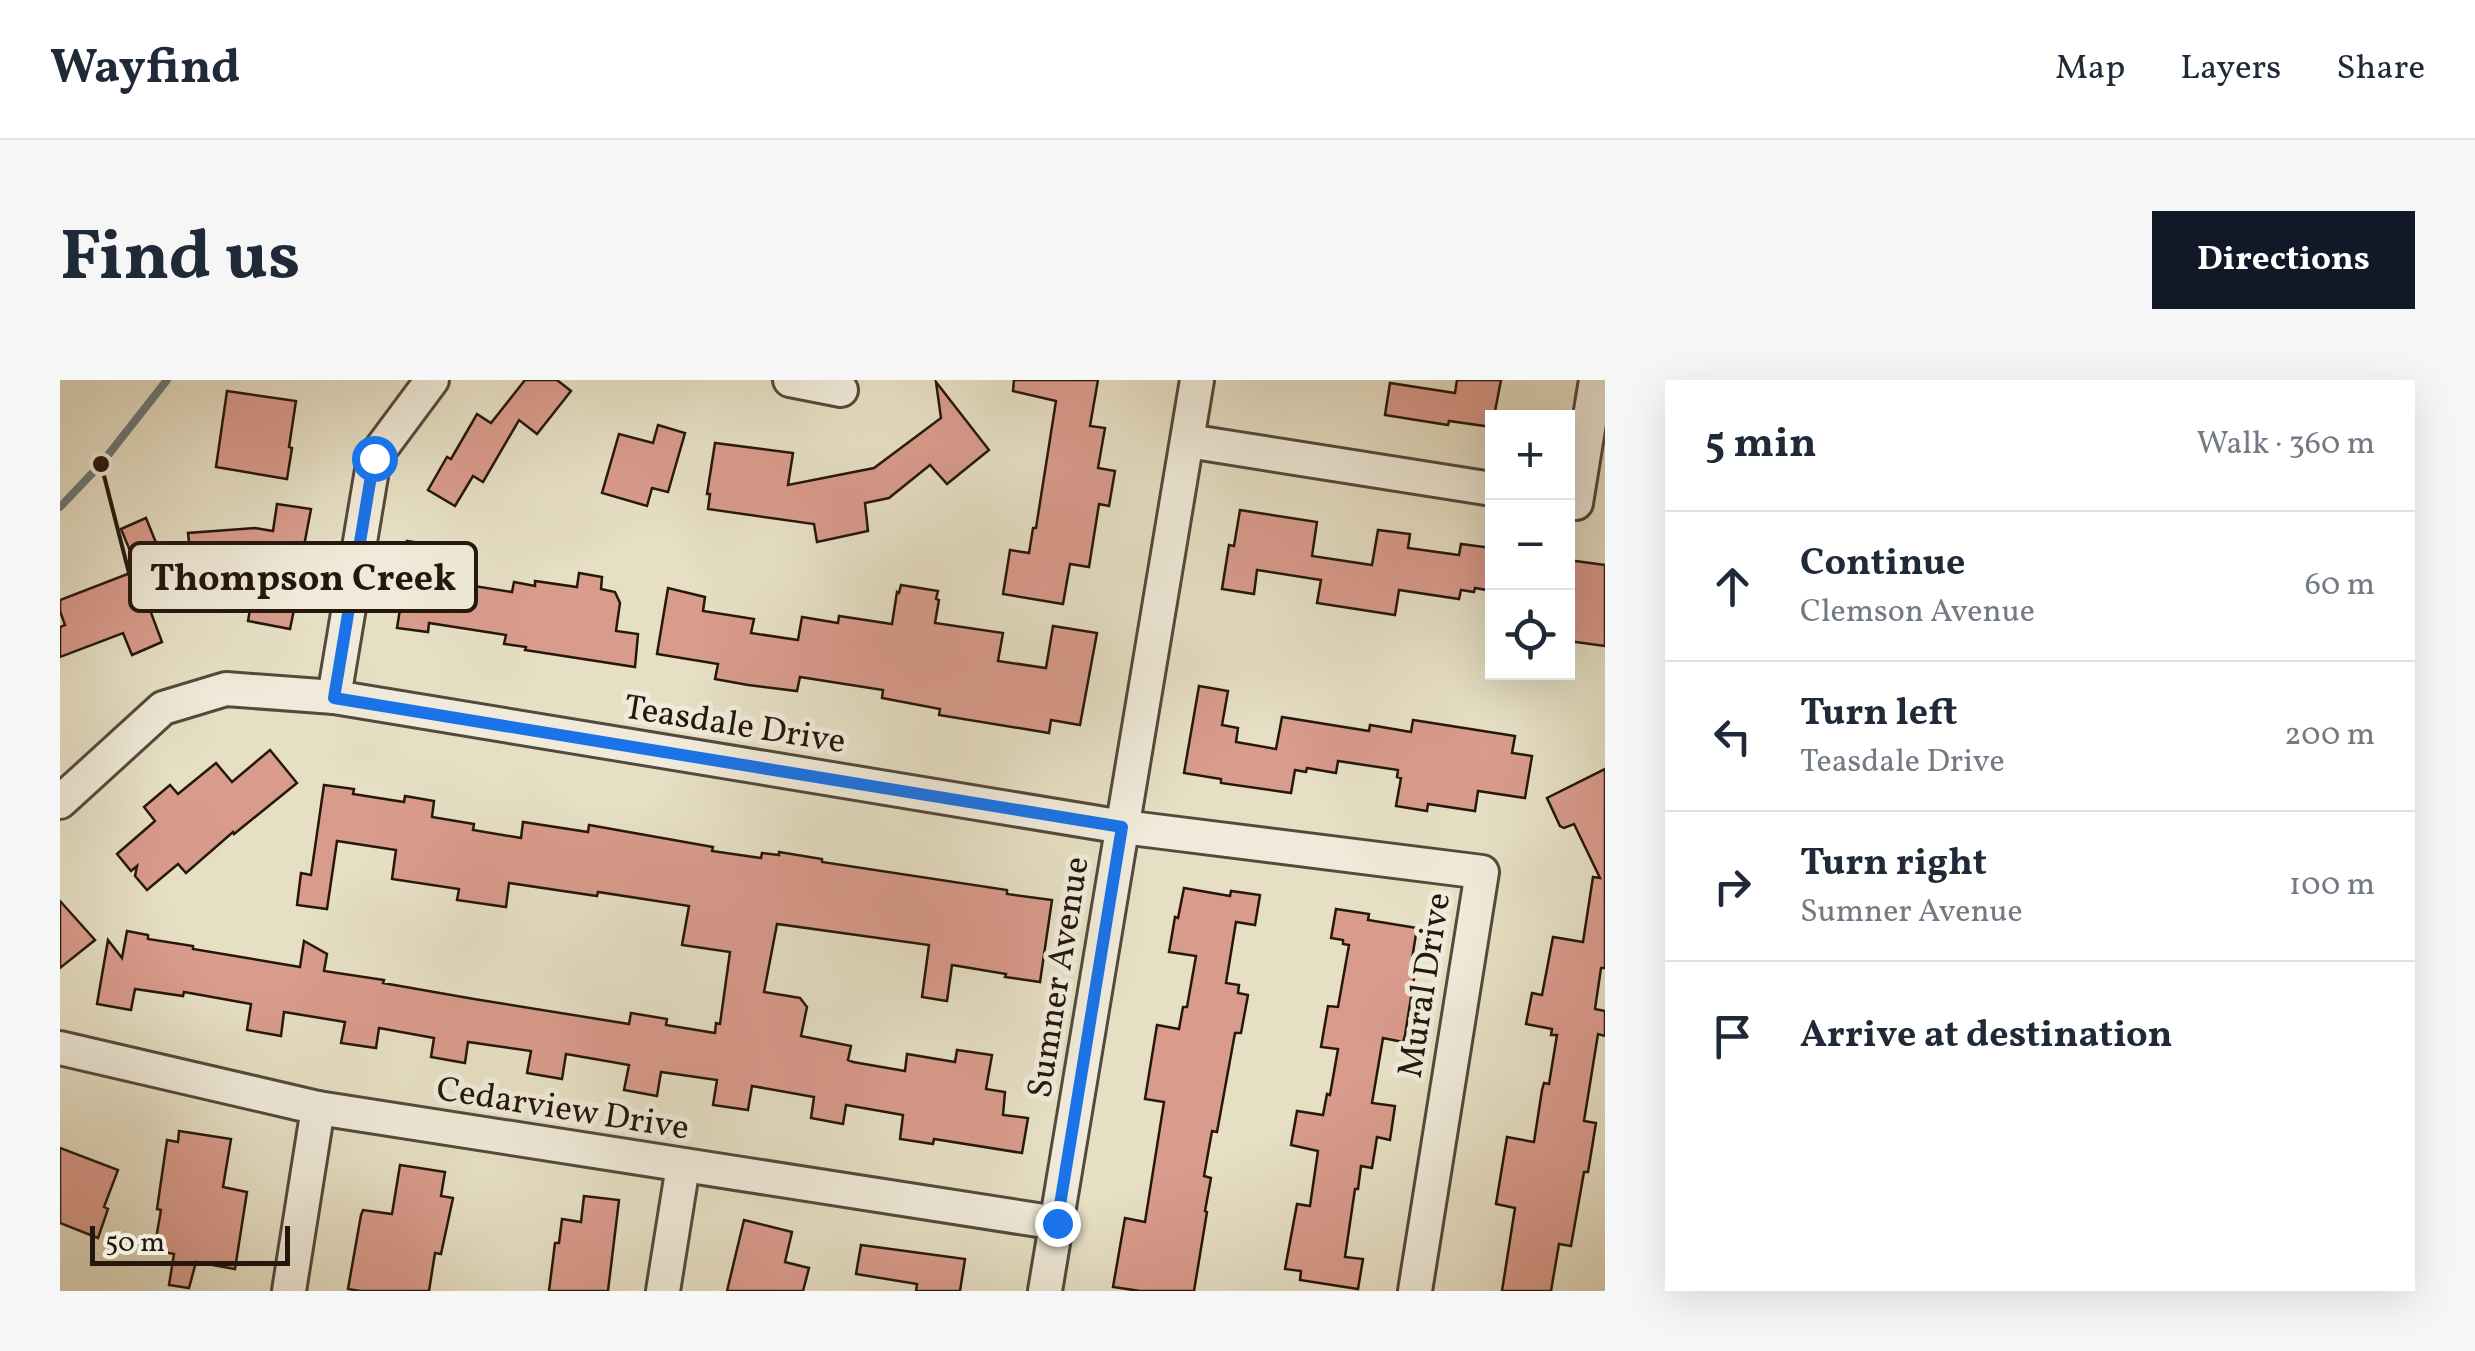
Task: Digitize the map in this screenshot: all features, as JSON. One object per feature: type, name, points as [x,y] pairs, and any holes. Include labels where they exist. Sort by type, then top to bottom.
[{"type":"street","points":[[334,698],[374,458],[432,380]]},
{"type":"street","points":[[790,380],[841,390]]},
{"type":"street","name":"Sumner Avenue","points":[[1046,1291],[1197,380]]},
{"type":"street","points":[[1583,504],[1596,380]]},
{"type":"street","points":[[1188,441],[1485,489]]},
{"type":"street","name":"Teasdale Drive","points":[[60,802],[163,708],[226,689],[334,698],[1122,827]]},
{"type":"street","name":"Mural Drive","points":[[1122,827],[1482,872],[1415,1291]]},
{"type":"street","name":"Cedarview Drive","points":[[60,1048],[318,1108],[1057,1223]]},
{"type":"street","points":[[288,1291],[318,1108]]},
{"type":"street","points":[[663,1291],[682,1166]]},
{"type":"building","points":[[525,380],[557,380],[571,391],[537,434],[519,420],[483,482],[473,476],[455,506],[428,490],[477,414],[491,423]]},
{"type":"building","points":[[1014,380],[1098,380],[1090,426],[1105,428],[1098,468],[1115,471],[1109,506],[1099,504],[1089,567],[1070,564],[1063,604],[1003,594],[1010,550],[1029,553],[1036,528],[1056,401],[1013,391]]},
{"type":"building","points":[[1457,380],[1501,380],[1495,410],[1485,410],[1485,426],[1449,421],[1448,425],[1385,415],[1390,383],[1455,393]]},
{"type":"building","points":[[936,382],[989,450],[947,484],[930,465],[889,498],[865,503],[868,531],[817,542],[814,524],[708,509],[715,443],[793,453],[788,485],[874,468],[941,418]]},
{"type":"building","points":[[227,391],[296,401],[287,479],[216,467]]},
{"type":"building","points":[[658,425],[685,433],[668,492],[652,488],[647,506],[602,493],[619,434],[653,443]]},
{"type":"building","points":[[277,504],[311,509],[290,629],[248,621],[254,587],[194,590],[188,533],[255,528],[273,531]]},
{"type":"building","points":[[1240,510],[1317,522],[1312,556],[1372,565],[1378,530],[1410,534],[1408,548],[1459,555],[1461,544],[1485,547],[1485,590],[1461,590],[1459,599],[1399,590],[1395,615],[1317,603],[1321,580],[1257,570],[1254,594],[1222,589],[1229,545],[1234,546]]},
{"type":"building","points":[[146,518],[176,592],[144,594],[162,642],[132,655],[123,633],[60,657],[60,627],[65,625],[60,600],[138,570],[121,529]]},
{"type":"building","points":[[407,541],[442,546],[436,580],[512,592],[514,582],[577,587],[579,573],[602,577],[601,589],[615,592],[620,603],[616,631],[638,634],[635,667],[525,650],[526,647],[504,644],[506,635],[429,623],[428,632],[397,628]]},
{"type":"building","points":[[1575,561],[1605,565],[1605,646],[1575,642]]},
{"type":"building","points":[[901,585],[938,591],[935,623],[1003,633],[998,661],[1046,668],[1053,626],[1097,633],[1080,725],[1051,720],[1049,733],[939,715],[940,709],[882,698],[883,690],[800,677],[797,691],[748,685],[715,679],[718,664],[657,654],[668,588],[705,597],[703,611],[754,619],[751,633],[798,640],[802,617],[838,623],[839,616],[892,624]]},
{"type":"building","points":[[1199,686],[1228,691],[1222,725],[1238,728],[1236,742],[1276,749],[1282,717],[1369,731],[1370,725],[1411,732],[1413,720],[1515,736],[1512,753],[1532,756],[1525,798],[1478,791],[1475,811],[1428,804],[1427,811],[1396,806],[1401,778],[1397,777],[1398,770],[1338,761],[1336,773],[1295,770],[1291,793],[1221,783],[1221,779],[1184,773]]},
{"type":"building","points":[[270,750],[297,783],[186,873],[178,864],[147,890],[135,876],[137,866],[131,871],[117,854],[155,821],[144,807],[170,785],[178,794],[216,763],[232,782]]},
{"type":"building","points":[[1605,769],[1605,968],[1601,968],[1595,1009],[1605,1011],[1605,1036],[1598,1034],[1584,1121],[1596,1123],[1588,1172],[1584,1172],[1571,1246],[1559,1244],[1551,1291],[1502,1291],[1515,1208],[1496,1204],[1507,1137],[1534,1142],[1542,1090],[1544,1083],[1549,1084],[1557,1035],[1551,1035],[1552,1029],[1526,1024],[1532,993],[1542,995],[1553,937],[1583,942],[1593,877],[1600,878],[1574,824],[1560,826],[1547,798]]},
{"type":"building","points":[[324,785],[404,802],[405,796],[434,801],[432,817],[474,824],[473,830],[521,838],[523,822],[588,832],[589,825],[713,847],[712,851],[761,858],[762,853],[779,852],[1052,900],[1040,982],[952,965],[947,1001],[922,997],[929,945],[777,924],[764,992],[800,998],[807,1007],[801,1036],[851,1046],[848,1060],[853,1062],[905,1071],[907,1054],[955,1062],[957,1050],[992,1055],[986,1089],[1005,1092],[1003,1115],[1028,1118],[1022,1153],[934,1139],[933,1144],[900,1139],[903,1115],[846,1105],[843,1124],[811,1118],[814,1097],[752,1086],[748,1110],[713,1105],[717,1080],[661,1072],[657,1096],[624,1090],[629,1065],[566,1054],[562,1079],[527,1073],[531,1051],[468,1042],[465,1063],[431,1057],[434,1038],[379,1028],[376,1048],[341,1043],[345,1022],[284,1012],[281,1036],[247,1030],[251,1004],[184,992],[183,996],[135,989],[131,1010],[97,1004],[108,940],[122,958],[127,931],[193,949],[300,967],[304,941],[327,954],[324,971],[629,1024],[631,1013],[667,1019],[666,1025],[715,1033],[716,1023],[720,1024],[730,952],[682,945],[689,906],[509,883],[506,907],[457,900],[459,889],[392,879],[396,850],[337,841],[327,909],[297,905],[301,873],[311,875]]},
{"type":"building","points":[[1184,888],[1230,896],[1231,891],[1260,895],[1255,925],[1236,922],[1226,983],[1239,985],[1238,993],[1248,995],[1241,1033],[1235,1033],[1217,1132],[1212,1131],[1204,1176],[1211,1178],[1194,1291],[1140,1291],[1113,1287],[1125,1218],[1145,1222],[1164,1102],[1145,1099],[1157,1025],[1179,1029],[1183,1007],[1187,1007],[1196,956],[1169,952]]},
{"type":"building","points":[[60,901],[95,940],[60,968]]},
{"type":"building","points":[[1336,909],[1369,914],[1368,920],[1417,928],[1412,959],[1417,960],[1405,1035],[1403,1042],[1383,1038],[1372,1103],[1395,1106],[1390,1140],[1377,1137],[1372,1168],[1361,1166],[1355,1189],[1345,1257],[1363,1259],[1358,1289],[1300,1280],[1301,1271],[1285,1269],[1297,1204],[1310,1206],[1318,1151],[1291,1145],[1297,1111],[1323,1115],[1338,1049],[1321,1047],[1328,1006],[1338,1007],[1349,945],[1331,938]]},
{"type":"building","points":[[179,1131],[231,1139],[223,1187],[247,1192],[235,1269],[196,1262],[189,1288],[169,1285],[174,1254],[154,1250],[167,1140],[178,1142]]},
{"type":"building","points":[[60,1148],[118,1170],[98,1238],[60,1223]]},
{"type":"building","points":[[400,1165],[445,1172],[441,1196],[453,1198],[441,1254],[435,1253],[429,1291],[348,1289],[363,1210],[392,1214]]},
{"type":"building","points":[[584,1196],[619,1200],[608,1291],[549,1291],[562,1219],[581,1222]]},
{"type":"building","points":[[744,1220],[792,1232],[785,1262],[809,1268],[803,1291],[727,1291]]},
{"type":"building","points":[[861,1245],[965,1259],[960,1291],[916,1291],[917,1284],[856,1274]]},
{"type":"waterway","points":[[60,507],[101,464],[167,380]]},
{"type":"place","name":"Thompson Creek","points":[[101,464]]},
{"type":"route","points":[[374,458],[334,698],[1122,827],[1057,1223]]}]
